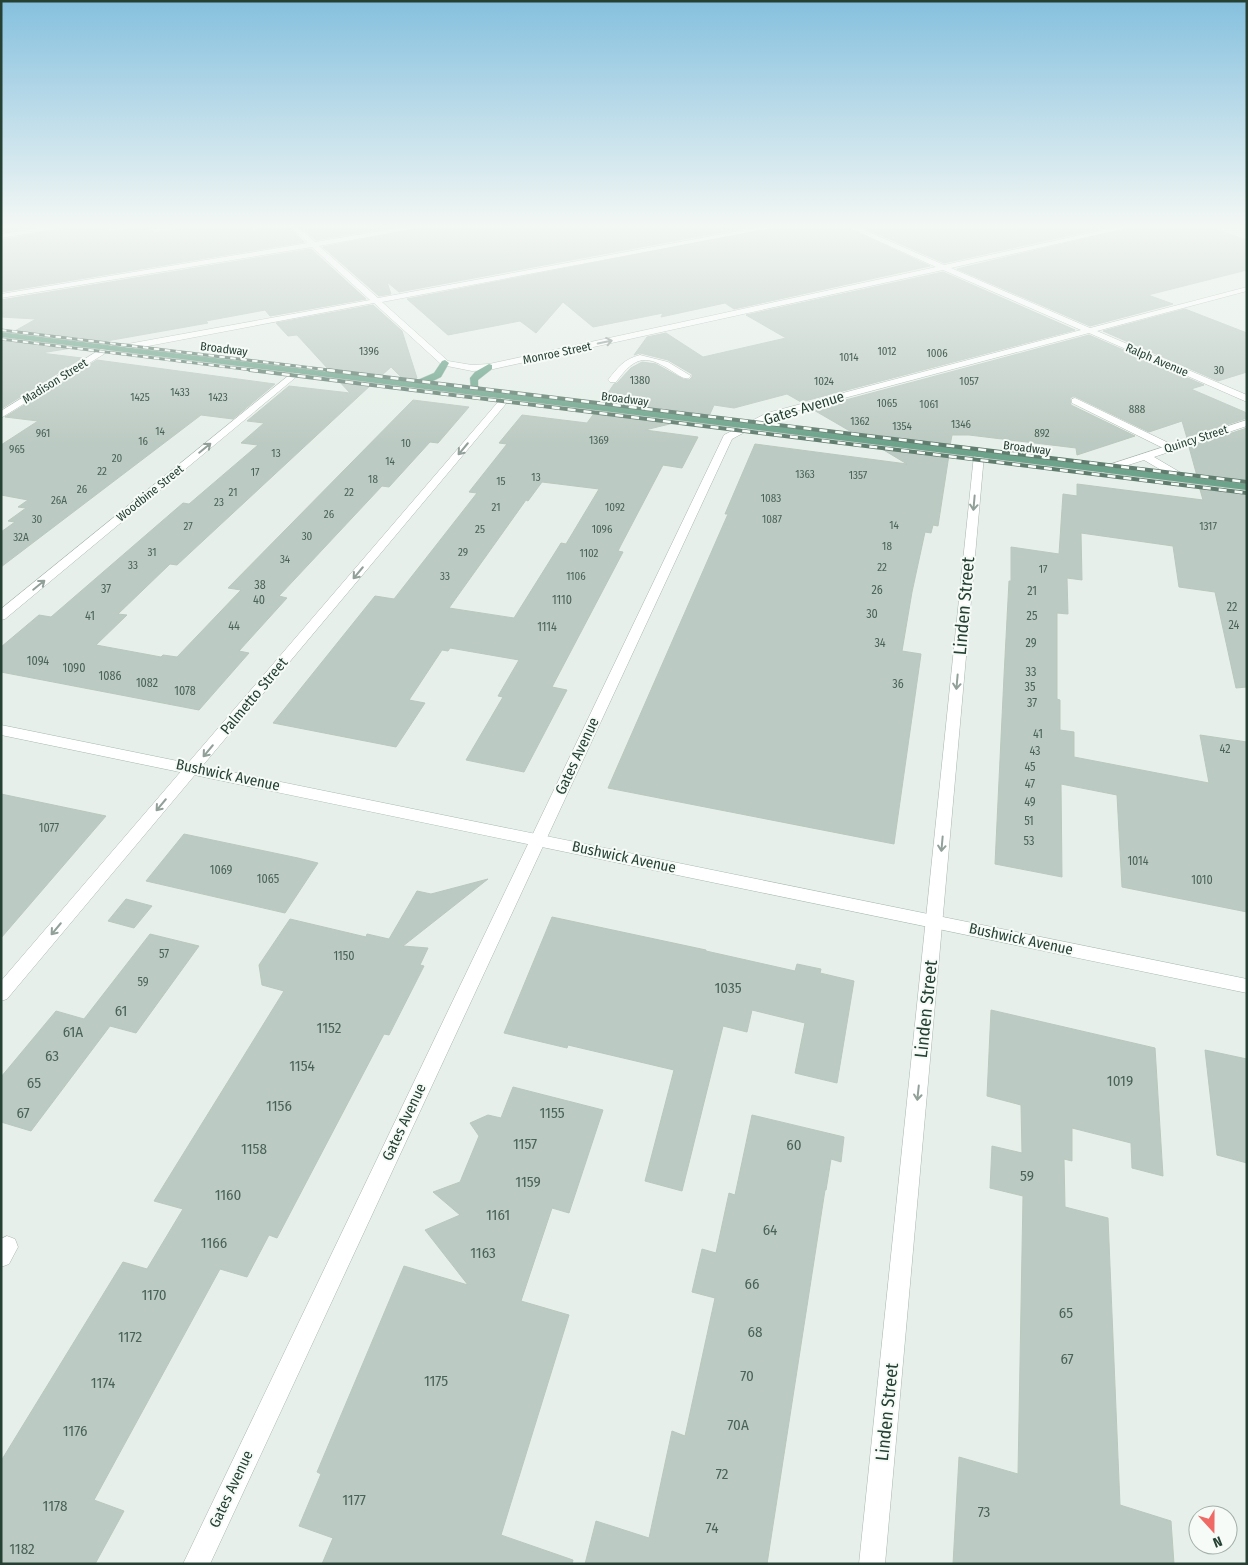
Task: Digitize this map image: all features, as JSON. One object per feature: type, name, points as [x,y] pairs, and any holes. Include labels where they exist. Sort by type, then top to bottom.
[{"type":"main road","name":"Broadway","points":[[1,334],[1247,488]]},
{"type":"main road","points":[[411,385],[436,376],[444,369],[445,363]]},
{"type":"main road","points":[[481,394],[474,387],[473,380],[478,374],[489,368]]},
{"type":"street","points":[[373,298],[445,363]]},
{"type":"street","points":[[122,348],[398,298]]},
{"type":"street","name":"Monroe Street","points":[[445,363],[472,368],[489,368],[807,298]]},
{"type":"street","name":"Ralph Avenue","points":[[1013,298],[1247,399]]},
{"type":"street","name":"Gates Avenue","points":[[196,1564],[728,438],[770,416],[1213,298]]},
{"type":"street","points":[[168,354],[196,335]]},
{"type":"street","name":"Madison Street","points":[[1,415],[109,347]]},
{"type":"street","points":[[613,380],[626,363],[639,359],[662,361],[686,376]]},
{"type":"street","name":"Woodbine Street","points":[[1,616],[298,371]]},
{"type":"street","name":"Palmetto Street","points":[[1,994],[507,397]]},
{"type":"street","points":[[1075,401],[1171,448]]},
{"type":"street","name":"Quincy Street","points":[[1103,470],[1247,423]]},
{"type":"street","name":"Linden Street","points":[[872,1564],[935,921],[978,455]]},
{"type":"street","name":"Quincy Street","points":[[1145,456],[1184,479]]},
{"type":"street","name":"Bushwick Avenue","points":[[1,730],[1247,986]]},
{"type":"building","points":[[13,298],[366,299],[270,316],[265,310],[206,321],[208,323],[101,342],[13,332],[36,319],[1,317],[1,300]]},
{"type":"building","points":[[784,298],[734,309],[725,303],[661,317],[663,313],[593,327],[563,302],[536,333],[520,321],[448,335],[407,299]]},
{"type":"building","points":[[824,298],[1002,298],[1075,330],[801,402],[787,394],[734,408],[714,405],[710,414],[704,415],[601,403],[614,384],[631,368],[642,362],[656,364],[683,379],[689,380],[692,377],[692,374],[668,360],[640,353],[634,355],[647,337],[666,333],[703,357],[786,338],[746,315]]},
{"type":"building","points":[[1025,298],[1156,298],[1173,304],[1090,326]]},
{"type":"building","points":[[373,305],[402,331],[417,378],[413,380],[403,379],[391,367],[381,376],[329,370],[297,335],[288,336],[276,323]]},
{"type":"building","points":[[1185,309],[1247,333],[1247,372],[1218,381],[1103,331]]},
{"type":"building","points":[[1089,335],[1204,385],[1191,389],[1247,413],[1247,418],[1187,438],[1182,421],[1149,432],[1074,396],[1070,398],[1071,405],[1135,436],[1077,455],[1076,448],[969,435],[952,435],[950,446],[855,434],[812,409]]},
{"type":"building","points":[[1,339],[72,348],[41,353],[82,358],[1,409]]},
{"type":"building","points":[[97,360],[275,384],[233,419],[201,415],[1,567],[1,532],[15,522],[8,521],[26,508],[18,507],[28,500],[1,495],[1,445],[38,421],[5,417]]},
{"type":"building","points":[[338,380],[372,384],[177,565],[170,564],[118,614],[127,615],[96,645],[161,657],[163,655],[177,657],[241,590],[228,588],[413,400],[469,407],[438,443],[430,442],[389,487],[382,486],[279,596],[287,598],[239,651],[249,653],[199,710],[1,672],[1,647],[39,615],[51,617],[183,503],[189,504],[258,445],[241,443],[264,423],[247,421],[289,386],[350,393]]},
{"type":"building","points":[[595,412],[678,422],[645,430],[698,437],[682,468],[663,465],[621,545],[618,551],[623,552],[552,687],[567,690],[524,772],[466,760],[503,697],[498,696],[519,660],[450,648],[448,651],[442,650],[409,700],[425,703],[396,747],[273,723],[375,596],[394,599],[477,493],[469,492],[507,444],[499,443],[522,415],[587,423]],"holes":[[[542,482],[599,489],[566,544],[561,543],[514,618],[449,608],[526,500],[528,501]]]},
{"type":"building","points":[[1247,428],[1247,482],[1197,476],[1189,447]]},
{"type":"building","points":[[755,444],[907,464],[877,446],[949,455],[938,526],[933,525],[931,533],[925,532],[902,651],[921,654],[894,844],[608,788],[728,514],[725,514]]},
{"type":"building","points":[[1077,484],[1203,500],[1199,486],[1247,492],[1247,687],[1236,688],[1215,592],[1179,587],[1173,546],[1081,533],[1082,580],[1067,578],[1068,614],[1057,613],[1057,699],[1060,700],[1060,730],[1074,732],[1074,757],[1209,783],[1200,735],[1247,742],[1247,912],[1122,887],[1117,795],[1061,784],[1062,877],[995,864],[1009,581],[1011,581],[1011,547],[1059,554],[1063,494],[1077,496]]},
{"type":"building","points":[[1,794],[106,816],[1,938]]},
{"type":"building","points":[[184,834],[318,863],[285,913],[146,881]]},
{"type":"building","points":[[488,879],[403,946],[428,948],[420,965],[424,966],[389,1035],[384,1034],[277,1238],[269,1235],[247,1277],[220,1269],[94,1500],[124,1511],[95,1564],[1,1564],[1,1461],[123,1262],[147,1269],[183,1209],[154,1201],[284,991],[262,985],[259,965],[290,919],[366,937],[367,934],[389,939],[417,891],[431,894]]},
{"type":"building","points":[[126,899],[152,906],[134,928],[108,921]]},
{"type":"building","points":[[552,917],[795,971],[797,964],[821,969],[820,973],[854,981],[837,1083],[795,1073],[805,1023],[752,1010],[747,1032],[723,1026],[682,1191],[645,1181],[674,1070],[568,1045],[567,1048],[504,1033]]},
{"type":"building","points":[[150,934],[199,946],[136,1033],[110,1026],[31,1131],[1,1122],[1,1077],[56,1011],[84,1019]]},
{"type":"building","points":[[991,1010],[1155,1048],[1163,1176],[1132,1168],[1131,1143],[1072,1128],[1072,1161],[1064,1159],[1065,1207],[1108,1218],[1120,1505],[1171,1521],[1174,1564],[953,1564],[959,1457],[1018,1474],[1023,1196],[990,1188],[992,1146],[1022,1153],[1021,1105],[987,1096]]},
{"type":"building","points":[[1205,1050],[1247,1059],[1247,1163],[1217,1155]]},
{"type":"building","points":[[513,1087],[603,1110],[569,1213],[552,1208],[521,1301],[569,1315],[501,1535],[573,1560],[572,1564],[322,1564],[333,1538],[299,1526],[321,1474],[317,1472],[404,1266],[468,1285],[425,1230],[460,1215],[433,1192],[460,1182],[479,1136],[470,1123],[488,1115],[501,1118]]},
{"type":"building","points":[[752,1115],[844,1137],[841,1162],[831,1159],[825,1190],[767,1564],[585,1564],[596,1521],[649,1538],[672,1431],[685,1436],[715,1298],[692,1292],[702,1249],[716,1253],[729,1193],[735,1195]]},
{"type":"railway","points":[[1,330],[337,371]]},
{"type":"railway","points":[[1,339],[260,371]]},
{"type":"railway","points":[[250,370],[1247,493]]},
{"type":"railway","points":[[327,370],[1247,482]]}]
